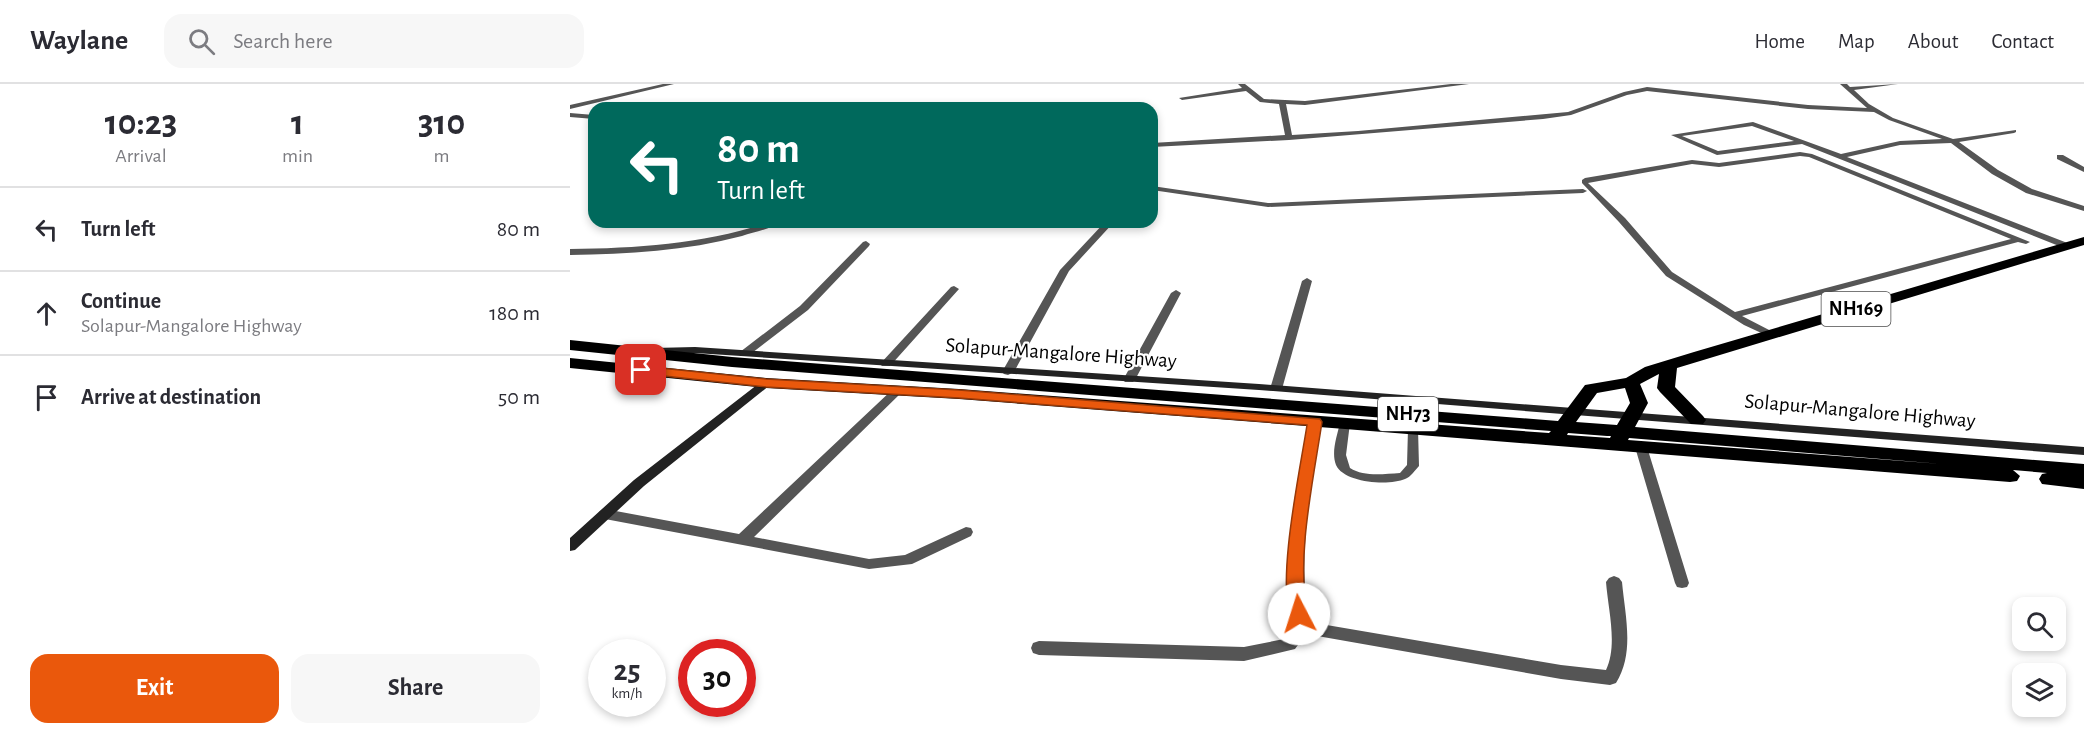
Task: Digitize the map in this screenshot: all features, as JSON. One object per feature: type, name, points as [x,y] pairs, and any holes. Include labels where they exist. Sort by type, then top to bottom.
[{"type":"highway","name":"NH169","points":[[1553,441],[1591,389],[1630,382],[1651,371],[1670,365],[2084,241]]},
{"type":"highway","points":[[570,345],[738,358]]},
{"type":"highway","name":"NH73","points":[[738,358],[2084,470]]},
{"type":"highway","points":[[570,363],[766,383],[1345,423],[2084,482]]},
{"type":"highway","points":[[1670,365],[1666,388],[1697,420]]},
{"type":"highway","points":[[1615,446],[1639,403],[1630,382]]},
{"type":"street","points":[[592,102],[670,84]]},
{"type":"street","points":[[1182,98],[1243,87],[1262,101],[1305,103],[1467,84]]},
{"type":"street","points":[[1843,84],[1875,110],[1891,119],[1953,141],[1995,172],[2029,191],[2084,209]]},
{"type":"street","points":[[1851,89],[1895,84]]},
{"type":"street","points":[[1158,145],[1288,138],[1569,114],[1626,93],[1656,87],[1808,106],[1875,110]]},
{"type":"street","points":[[1282,102],[1288,138]]},
{"type":"street","points":[[570,107],[588,103]]},
{"type":"street","points":[[570,115],[588,116]]},
{"type":"street","points":[[1803,142],[1717,153],[1674,135],[1753,124],[1803,142],[2067,246]]},
{"type":"street","points":[[1844,155],[1900,143],[1953,141],[2014,131]]},
{"type":"street","points":[[2060,157],[2084,170]]},
{"type":"street","points":[[1158,189],[1268,205],[1302,206],[1583,191]]},
{"type":"street","points":[[1158,192],[1162,190]]},
{"type":"street","points":[[570,252],[641,251],[688,246],[755,228]]},
{"type":"street","points":[[1008,372],[1030,328],[1065,270],[1104,228]]},
{"type":"street","points":[[738,358],[804,308],[866,244]]},
{"type":"street","points":[[1276,389],[1307,281]]},
{"type":"street","points":[[886,364],[907,338],[932,316],[954,289]]},
{"type":"street","points":[[1129,380],[1176,293]]},
{"type":"street","name":"Solapur-Mangalore Highway","points":[[738,358],[886,364],[1276,389],[2084,451]]},
{"type":"street","points":[[570,546],[639,483],[766,383]]},
{"type":"street","points":[[742,540],[897,391]]},
{"type":"street","points":[[1039,648],[1244,654],[1289,645],[1302,627],[1296,602],[1297,537],[1315,422]]},
{"type":"street","points":[[605,514],[869,564],[907,561],[966,532]]},
{"type":"street","points":[[1302,627],[1561,672],[1610,678],[1616,672],[1621,656],[1614,582]]},
{"type":"lane","points":[[1734,315],[2023,240],[1800,154],[1719,165],[1692,162],[1585,180],[1585,183],[1622,220],[1669,274],[1734,315],[1770,334]]},
{"type":"lane","points":[[1345,423],[1340,450],[1342,466],[1348,473],[1355,476],[1403,476],[1413,466],[1413,429]]},
{"type":"lane","points":[[1641,447],[1682,583]]},
{"type":"route","points":[[641,370],[766,383],[959,394],[1315,422],[1297,537],[1296,602],[1299,614]]}]
